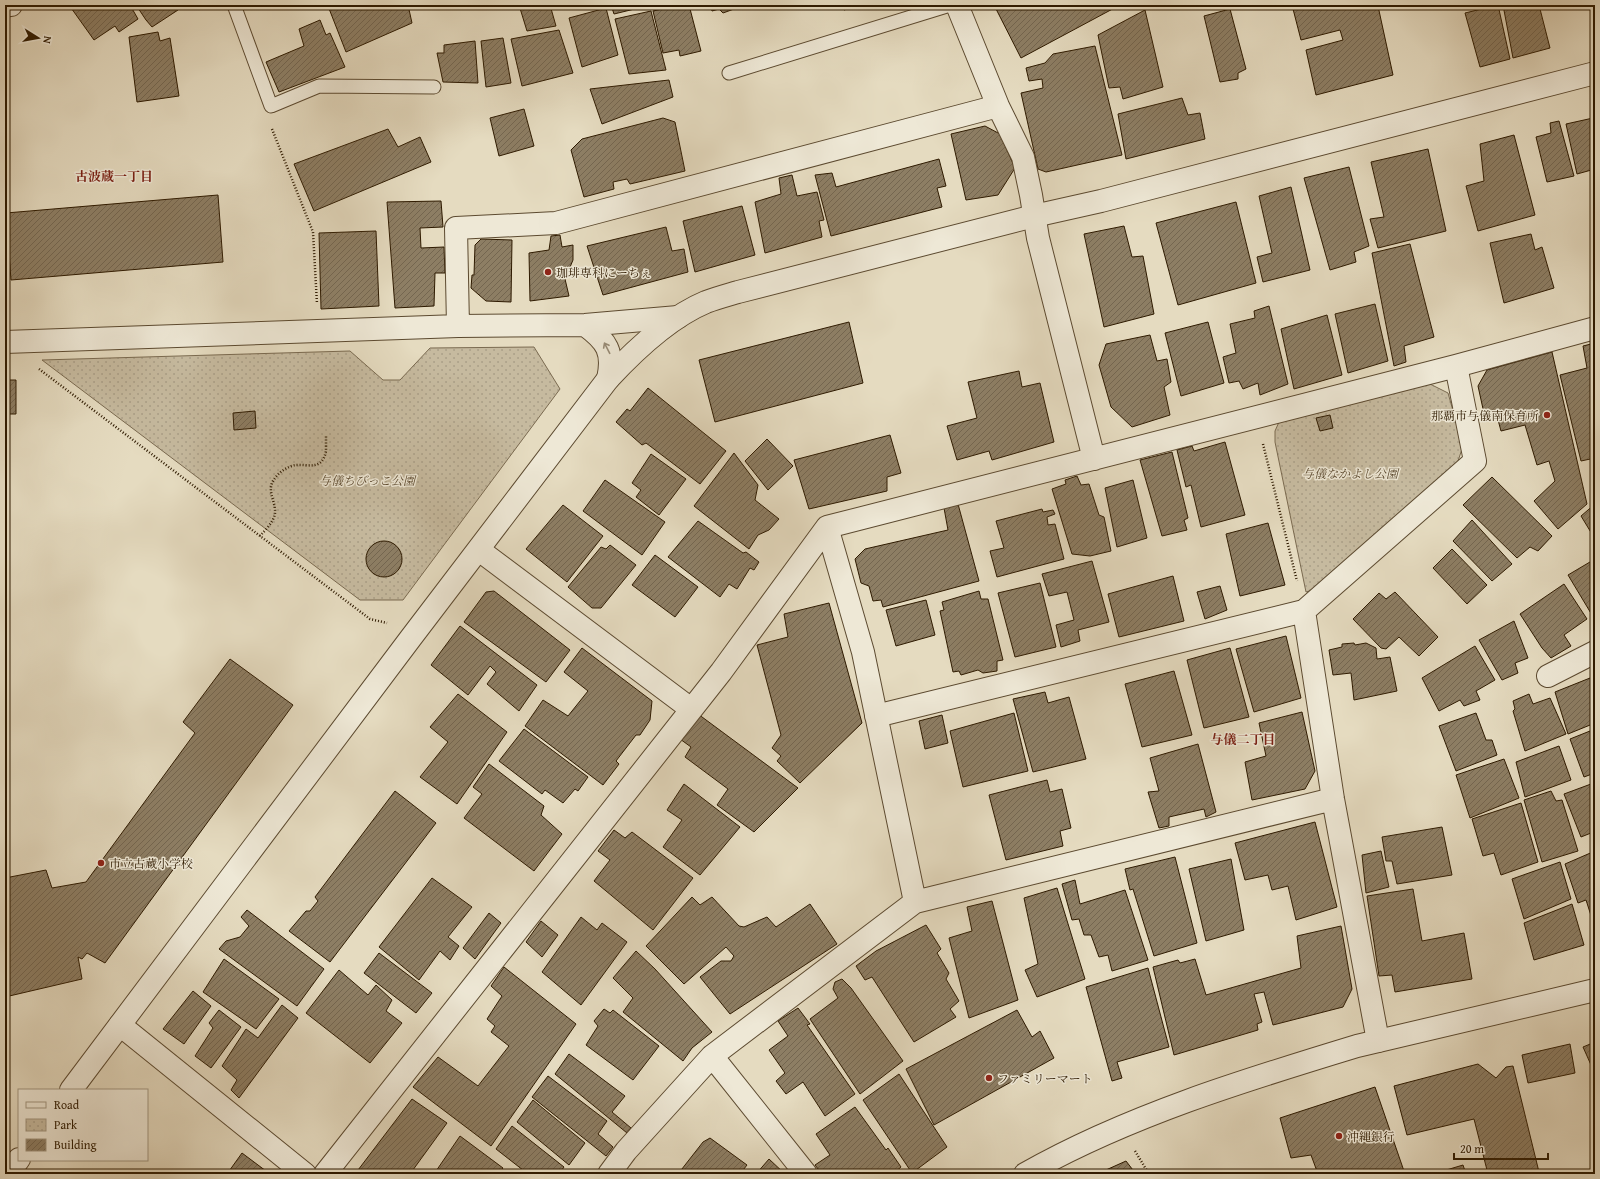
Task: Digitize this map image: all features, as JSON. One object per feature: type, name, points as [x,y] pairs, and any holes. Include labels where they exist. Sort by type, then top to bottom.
[{"type":"street","points":[[5,6],[11,5]]},
{"type":"street","points":[[957,5],[998,106],[1023,157],[1038,238],[1094,459]]},
{"type":"street","points":[[72,1089],[410,639],[608,380],[631,356],[678,317],[706,302],[738,292],[1034,216],[1101,201],[1595,73]]},
{"type":"street","points":[[458,326],[456,228],[556,223],[998,106]]},
{"type":"street","points":[[5,342],[458,326],[585,324],[678,317]]},
{"type":"street","points":[[585,324],[600,336],[609,352],[611,365],[608,380]]},
{"type":"street","points":[[325,1174],[721,672],[827,527],[1456,366],[1595,328]]},
{"type":"street","points":[[876,716],[1304,611],[1475,461],[1456,366]]},
{"type":"street","points":[[827,527],[862,652],[915,902]]},
{"type":"street","points":[[479,550],[691,709]]},
{"type":"street","points":[[1304,611],[1333,799],[1378,1041]]},
{"type":"street","points":[[1548,676],[1595,652]]},
{"type":"street","points":[[609,1174],[626,1150],[712,1056],[915,902],[1333,799]]},
{"type":"street","points":[[1025,1174],[1058,1155],[1094,1138],[1166,1109],[1334,1053],[1378,1041],[1595,990]]},
{"type":"street","points":[[120,1025],[305,1174]]},
{"type":"street","points":[[712,1056],[806,1174]]},
{"type":"street","points":[[8,1174],[18,1160]]},
{"type":"lane","points":[[234,5],[271,106],[319,86],[434,87]]},
{"type":"lane","points":[[729,73],[949,5]]},
{"type":"path","points":[[271,106],[272,129],[313,232],[317,306]]},
{"type":"path","points":[[38,368],[370,619],[393,625],[410,639]]},
{"type":"path","points":[[1257,417],[1304,611]]},
{"type":"path","points":[[260,536],[273,520],[275,513],[271,495],[272,484],[279,474],[287,468],[296,465],[313,466],[320,462],[326,452],[326,436]]},
{"type":"path","points":[[1135,1151],[1148,1174]]},
{"type":"green space","name":"与儀ちびっこ公園","points":[[534,347],[560,389],[403,600],[360,600],[42,360],[350,351],[383,380],[400,380],[430,348]]},
{"type":"green space","name":"与儀なかよし公園","points":[[1430,384],[1448,393],[1463,446],[1456,467],[1325,586],[1306,592],[1275,442],[1275,431],[1279,422]]},
{"type":"building","points":[[69,5],[130,5],[138,19],[119,32],[115,26],[94,40]]},
{"type":"building","points":[[136,5],[175,5],[178,10],[152,27]]},
{"type":"building","points":[[408,5],[412,23],[346,52],[328,6]]},
{"type":"building","points":[[519,5],[550,5],[556,26],[527,31]]},
{"type":"building","points":[[611,5],[651,5],[614,14]]},
{"type":"building","points":[[680,5],[689,5],[701,51],[680,56],[679,50],[663,53],[653,11]]},
{"type":"building","points":[[710,5],[745,5],[723,13],[719,9],[712,11]]},
{"type":"building","points":[[843,5],[861,5],[844,10]]},
{"type":"building","points":[[994,5],[1120,5],[1021,58]]},
{"type":"building","points":[[1292,5],[1382,5],[1378,6],[1393,75],[1316,95],[1306,50],[1343,40],[1340,30],[1301,40]]},
{"type":"building","points":[[1498,5],[1510,59],[1480,67],[1465,13]]},
{"type":"building","points":[[1503,5],[1539,5],[1550,48],[1513,58]]},
{"type":"building","points":[[606,8],[618,55],[582,67],[569,18]]},
{"type":"building","points":[[1230,9],[1246,69],[1238,73],[1238,79],[1220,82],[1204,16]]},
{"type":"building","points":[[1145,10],[1163,87],[1123,99],[1120,87],[1109,88],[1098,35]]},
{"type":"building","points":[[651,11],[666,70],[629,74],[615,19]]},
{"type":"building","points":[[320,20],[326,35],[330,33],[345,67],[279,92],[266,62],[304,46],[299,29]]},
{"type":"building","points":[[559,30],[573,73],[522,86],[511,39]]},
{"type":"building","points":[[158,32],[160,41],[170,38],[179,96],[137,102],[129,37]]},
{"type":"building","points":[[503,38],[511,83],[486,87],[481,41]]},
{"type":"building","points":[[475,41],[478,83],[443,82],[437,53],[444,53],[444,45]]},
{"type":"building","points":[[1095,46],[1122,155],[1046,172],[1038,169],[1021,93],[1043,88],[1042,79],[1029,81],[1026,68],[1045,63],[1053,54]]},
{"type":"building","points":[[669,80],[673,97],[602,124],[590,89]]},
{"type":"building","points":[[1182,98],[1188,115],[1200,113],[1205,139],[1126,159],[1118,114]]},
{"type":"building","points":[[524,109],[534,146],[499,156],[490,118]]},
{"type":"building","points":[[663,118],[675,122],[685,171],[630,184],[627,179],[613,182],[614,189],[584,197],[571,150],[582,139]]},
{"type":"building","points":[[1593,118],[1595,125],[1595,169],[1577,174],[1566,124]]},
{"type":"building","points":[[1559,121],[1574,176],[1547,182],[1536,137],[1551,133],[1550,123]]},
{"type":"building","points":[[985,126],[1000,134],[1015,168],[998,195],[966,200],[951,134]]},
{"type":"building","points":[[388,129],[398,147],[420,137],[431,162],[314,211],[294,164]]},
{"type":"building","points":[[1514,135],[1535,215],[1478,231],[1466,186],[1484,181],[1480,144]]},
{"type":"building","points":[[1428,149],[1446,231],[1378,248],[1370,219],[1384,217],[1371,162]]},
{"type":"building","points":[[939,159],[946,186],[937,188],[942,207],[831,236],[815,175],[832,173],[836,187]]},
{"type":"building","points":[[1349,167],[1369,246],[1354,252],[1356,262],[1330,270],[1304,178]]},
{"type":"building","points":[[792,175],[797,196],[817,192],[824,220],[819,221],[822,237],[765,253],[755,202],[781,194],[779,178]]},
{"type":"building","points":[[1291,187],[1310,270],[1263,282],[1257,257],[1272,253],[1259,196]]},
{"type":"building","points":[[218,195],[223,262],[11,280],[6,213]]},
{"type":"building","points":[[441,201],[443,227],[420,228],[421,248],[444,247],[445,273],[435,273],[434,306],[395,308],[387,202]]},
{"type":"building","points":[[1236,202],[1256,283],[1178,305],[1156,223]]},
{"type":"building","points":[[742,206],[755,255],[695,272],[683,221]]},
{"type":"building","points":[[1124,226],[1132,257],[1143,256],[1154,314],[1104,327],[1084,234]]},
{"type":"building","points":[[666,227],[672,251],[684,249],[688,272],[603,295],[587,246]]},
{"type":"building","points":[[376,231],[379,306],[321,309],[319,233]]},
{"type":"building","points":[[1531,234],[1535,250],[1542,247],[1554,288],[1504,303],[1490,243]]},
{"type":"building","points":[[560,235],[562,247],[573,245],[573,260],[565,279],[569,296],[530,301],[529,253],[549,250],[551,236]]},
{"type":"building","points":[[481,239],[512,240],[511,302],[486,301],[471,288],[472,275],[474,275],[475,245]]},
{"type":"building","points":[[1410,244],[1434,337],[1404,346],[1406,362],[1394,366],[1372,253]]},
{"type":"building","points":[[1375,304],[1388,361],[1348,373],[1335,314]]},
{"type":"building","points":[[1269,306],[1288,384],[1260,395],[1258,383],[1243,389],[1239,381],[1229,383],[1223,357],[1236,353],[1230,324],[1255,318],[1254,311]]},
{"type":"building","points":[[1327,315],[1342,375],[1294,389],[1281,329]]},
{"type":"building","points":[[849,322],[863,383],[715,422],[699,360]]},
{"type":"building","points":[[1208,322],[1224,383],[1181,396],[1165,333]]},
{"type":"building","points":[[1150,335],[1157,361],[1167,359],[1171,382],[1164,387],[1170,415],[1132,427],[1111,407],[1099,365],[1106,344]]},
{"type":"building","points":[[1595,343],[1595,458],[1581,461],[1560,375],[1587,368],[1583,346]]},
{"type":"building","points":[[1552,352],[1587,504],[1558,529],[1534,501],[1555,481],[1549,461],[1537,465],[1525,425],[1501,431],[1497,416],[1485,418],[1478,386],[1487,370]]},
{"type":"building","points":[[1019,371],[1022,387],[1040,383],[1054,442],[992,460],[989,451],[957,460],[947,426],[977,418],[968,382]]},
{"type":"building","points":[[5,380],[16,380],[16,414],[5,414]]},
{"type":"building","points":[[648,388],[726,451],[700,484],[646,443],[642,445],[616,422],[627,409],[630,411]]},
{"type":"building","points":[[255,411],[256,428],[234,430],[233,413]]},
{"type":"building","points":[[1330,415],[1333,428],[1320,431],[1316,418]]},
{"type":"building","points":[[890,435],[901,473],[887,477],[887,491],[809,509],[794,460]]},
{"type":"building","points":[[767,439],[793,466],[768,490],[745,461]]},
{"type":"building","points":[[1225,442],[1245,515],[1201,527],[1191,485],[1186,487],[1177,450],[1192,446],[1194,451]]},
{"type":"building","points":[[1172,452],[1188,518],[1184,520],[1187,530],[1162,536],[1140,460]]},
{"type":"building","points":[[734,453],[758,485],[755,500],[779,519],[769,530],[758,535],[749,549],[694,506]]},
{"type":"building","points":[[651,454],[686,479],[659,515],[636,497],[641,490],[632,483]]},
{"type":"building","points":[[1077,476],[1081,485],[1089,484],[1099,515],[1104,517],[1111,551],[1090,556],[1072,554],[1052,489],[1066,484],[1065,480]]},
{"type":"building","points":[[1492,477],[1552,536],[1538,551],[1530,547],[1517,558],[1463,505]]},
{"type":"building","points":[[605,480],[665,522],[642,555],[583,511]]},
{"type":"building","points":[[1133,480],[1147,538],[1117,547],[1105,488]]},
{"type":"building","points":[[958,504],[979,581],[883,607],[881,600],[873,601],[869,586],[861,583],[855,559],[865,549],[948,530],[944,508]]},
{"type":"building","points":[[1595,504],[1595,539],[1581,516]]},
{"type":"building","points":[[563,505],[603,536],[567,582],[526,549]]},
{"type":"building","points":[[1042,509],[1043,512],[1053,510],[1055,514],[1047,517],[1048,525],[1055,524],[1064,559],[997,577],[990,551],[1004,548],[996,521]]},
{"type":"building","points":[[1472,520],[1512,564],[1492,581],[1453,541]]},
{"type":"building","points":[[698,521],[743,553],[746,552],[759,562],[754,570],[750,568],[737,589],[729,584],[720,597],[668,557]]},
{"type":"building","points":[[1268,523],[1285,585],[1240,596],[1226,534]]},
{"type":"building","points":[[384,541],[394,544],[399,549],[402,559],[399,569],[394,574],[384,577],[374,574],[369,569],[366,559],[369,549],[374,544]]},
{"type":"building","points":[[610,545],[636,565],[601,608],[592,608],[568,587],[601,547],[606,549]]},
{"type":"building","points":[[1452,549],[1487,585],[1467,604],[1433,568]]},
{"type":"building","points":[[655,555],[698,587],[675,617],[632,585]]},
{"type":"building","points":[[1595,559],[1595,614],[1592,615],[1568,575]]},
{"type":"building","points":[[1092,561],[1109,622],[1078,630],[1080,641],[1061,647],[1056,625],[1074,620],[1067,592],[1049,596],[1042,574]]},
{"type":"building","points":[[1173,576],[1184,621],[1119,637],[1108,594]]},
{"type":"building","points":[[1040,583],[1056,647],[1015,657],[998,593]]},
{"type":"building","points":[[1564,584],[1587,619],[1564,635],[1571,646],[1551,658],[1542,648],[1520,614]]},
{"type":"building","points":[[1220,586],[1227,610],[1205,619],[1197,592]]},
{"type":"building","points":[[494,591],[570,650],[546,682],[464,622],[486,592]]},
{"type":"building","points":[[979,591],[981,599],[988,599],[1003,660],[997,661],[997,671],[983,673],[978,670],[961,675],[959,671],[953,672],[940,611],[944,610],[942,602]]},
{"type":"building","points":[[1395,592],[1438,637],[1419,656],[1399,637],[1386,649],[1381,648],[1353,619],[1379,593],[1386,599]]},
{"type":"building","points":[[926,600],[935,635],[896,646],[886,610]]},
{"type":"building","points":[[829,603],[862,723],[800,783],[777,761],[781,756],[772,748],[781,735],[757,645],[788,637],[784,614]]},
{"type":"building","points":[[1514,621],[1528,658],[1515,663],[1518,673],[1502,680],[1479,640]]},
{"type":"building","points":[[460,626],[537,685],[519,711],[487,684],[496,672],[490,666],[468,695],[431,665]]},
{"type":"building","points":[[1286,636],[1301,698],[1254,712],[1236,649]]},
{"type":"building","points":[[1354,643],[1355,645],[1366,643],[1376,648],[1377,659],[1390,657],[1397,691],[1354,700],[1351,673],[1333,675],[1329,650],[1342,647],[1342,644]]},
{"type":"building","points":[[1475,646],[1495,680],[1476,691],[1480,700],[1464,706],[1460,700],[1439,711],[1422,678]]},
{"type":"building","points":[[582,648],[652,701],[650,720],[640,735],[636,735],[616,761],[619,764],[603,785],[525,726],[543,700],[568,716],[588,691],[564,672]]},
{"type":"building","points":[[1230,648],[1249,717],[1204,728],[1187,660]]},
{"type":"building","points":[[230,659],[293,705],[105,963],[87,953],[82,959],[78,957],[82,979],[5,997],[5,878],[46,870],[52,888],[86,882],[195,733],[183,722]]},
{"type":"building","points":[[1174,671],[1192,735],[1142,747],[1125,684]]},
{"type":"building","points":[[1595,676],[1595,723],[1568,734],[1555,692]]},
{"type":"building","points":[[1045,692],[1048,703],[1069,697],[1086,759],[1033,772],[1013,699]]},
{"type":"building","points":[[458,694],[507,732],[457,804],[420,777],[448,742],[430,727]]},
{"type":"building","points":[[1529,694],[1533,704],[1550,698],[1566,734],[1525,751],[1513,711],[1515,709],[1513,701]]},
{"type":"building","points":[[1302,712],[1315,771],[1305,789],[1252,800],[1245,762],[1266,756],[1259,723]]},
{"type":"building","points":[[1014,713],[1028,771],[963,787],[950,731]]},
{"type":"building","points":[[1476,713],[1486,740],[1492,740],[1497,755],[1456,771],[1439,726]]},
{"type":"building","points":[[698,714],[798,788],[754,832],[717,805],[728,789],[685,757],[691,747],[680,739]]},
{"type":"building","points":[[942,715],[948,743],[925,749],[919,721]]},
{"type":"building","points":[[524,729],[588,777],[578,791],[575,789],[563,803],[545,790],[542,794],[499,761]]},
{"type":"building","points":[[1595,729],[1595,767],[1591,769],[1592,774],[1584,777],[1570,739]]},
{"type":"building","points":[[1198,744],[1216,812],[1206,817],[1204,809],[1169,817],[1169,826],[1159,828],[1148,792],[1159,791],[1150,758]]},
{"type":"building","points":[[1559,746],[1571,780],[1525,797],[1516,762]]},
{"type":"building","points":[[1504,759],[1519,798],[1470,818],[1456,775]]},
{"type":"building","points":[[489,764],[544,806],[541,815],[562,834],[534,871],[464,818],[482,794],[473,787]]},
{"type":"building","points":[[1047,780],[1050,792],[1062,789],[1071,828],[1060,831],[1063,846],[1006,860],[989,795]]},
{"type":"building","points":[[684,784],[740,827],[700,875],[663,847],[682,820],[667,810]]},
{"type":"building","points":[[1591,784],[1595,794],[1595,844],[1591,833],[1581,837],[1564,794]]},
{"type":"building","points":[[395,791],[436,823],[330,962],[289,931],[306,911],[310,911],[318,901],[315,897]]},
{"type":"building","points":[[1551,791],[1556,801],[1562,800],[1578,851],[1542,862],[1524,800]]},
{"type":"building","points":[[1521,803],[1538,862],[1501,875],[1494,853],[1483,856],[1472,819]]},
{"type":"building","points":[[1315,822],[1337,907],[1296,920],[1288,886],[1272,890],[1268,875],[1245,880],[1235,843]]},
{"type":"building","points":[[1442,827],[1452,875],[1397,884],[1392,861],[1386,861],[1382,837]]},
{"type":"building","points":[[614,830],[625,838],[632,832],[693,878],[653,930],[594,881],[610,860],[598,851]]},
{"type":"building","points":[[1381,851],[1389,887],[1366,893],[1362,855]]},
{"type":"building","points":[[1595,851],[1595,928],[1586,900],[1578,903],[1565,864]]},
{"type":"building","points":[[1175,857],[1197,943],[1154,956],[1133,889],[1130,890],[1125,869]]},
{"type":"building","points":[[1231,859],[1244,930],[1206,941],[1189,869]]},
{"type":"building","points":[[1560,862],[1571,899],[1524,919],[1512,879]]},
{"type":"building","points":[[432,878],[472,907],[448,937],[459,946],[450,960],[440,951],[419,980],[379,947]]},
{"type":"building","points":[[1075,880],[1080,904],[1125,890],[1148,960],[1112,971],[1108,955],[1099,957],[1091,935],[1084,935],[1079,919],[1072,920],[1062,884]]},
{"type":"building","points":[[1057,888],[1085,979],[1037,997],[1025,970],[1038,964],[1024,898]]},
{"type":"building","points":[[1413,889],[1422,941],[1464,933],[1472,979],[1395,992],[1392,975],[1379,976],[1367,896]]},
{"type":"building","points":[[692,897],[700,905],[712,897],[739,926],[744,927],[767,917],[776,927],[810,904],[837,944],[730,1014],[700,977],[721,961],[731,961],[734,956],[726,947],[684,984],[646,946]]},
{"type":"building","points":[[992,901],[1018,1000],[969,1018],[949,938],[972,931],[967,907]]},
{"type":"building","points":[[1572,904],[1584,945],[1534,960],[1524,923]]},
{"type":"building","points":[[247,910],[324,969],[297,1006],[219,949],[226,941],[240,937],[249,926],[241,917]]},
{"type":"building","points":[[489,913],[501,923],[475,959],[463,948]]},
{"type":"building","points":[[581,917],[597,930],[602,923],[627,942],[581,1005],[542,972]]},
{"type":"building","points":[[541,921],[558,935],[542,957],[526,942]]},
{"type":"building","points":[[926,925],[941,949],[937,953],[949,973],[946,979],[959,1001],[950,1009],[956,1017],[914,1042],[872,977],[865,980],[856,966],[876,951]]},
{"type":"building","points":[[1341,926],[1352,989],[1343,1007],[1273,1025],[1264,992],[1254,994],[1262,1022],[1257,1024],[1258,1030],[1174,1055],[1153,967],[1178,960],[1180,963],[1195,959],[1206,995],[1301,968],[1297,936]]},
{"type":"building","points":[[636,951],[655,969],[712,1032],[692,1048],[683,1061],[623,1012],[633,998],[613,978]]},
{"type":"building","points":[[379,953],[432,993],[416,1013],[364,973]]},
{"type":"building","points":[[224,959],[279,999],[256,1029],[203,992]]},
{"type":"building","points":[[504,967],[576,1024],[491,1146],[413,1087],[438,1057],[478,1086],[509,1046],[491,1032],[495,1026],[487,1019],[502,996],[491,986]]},
{"type":"building","points":[[1148,968],[1169,1047],[1117,1062],[1122,1078],[1112,1081],[1086,987]]},
{"type":"building","points":[[339,970],[368,995],[376,985],[392,1000],[386,1011],[402,1023],[370,1063],[306,1013]]},
{"type":"building","points":[[842,979],[851,988],[903,1061],[860,1094],[810,1019],[838,998],[833,989],[835,982]]},
{"type":"building","points":[[193,991],[211,1006],[184,1044],[163,1029]]},
{"type":"building","points":[[282,1005],[298,1018],[239,1098],[231,1090],[237,1080],[222,1066],[246,1029],[258,1038]]},
{"type":"building","points":[[798,1008],[810,1024],[807,1025],[855,1094],[825,1116],[803,1082],[786,1094],[776,1081],[785,1073],[769,1050],[788,1036],[778,1021]]},
{"type":"building","points":[[604,1009],[610,1013],[613,1010],[659,1046],[633,1080],[586,1045],[598,1026],[594,1021]]},
{"type":"building","points":[[219,1010],[241,1027],[211,1068],[195,1056],[213,1028],[209,1023]]},
{"type":"building","points":[[1017,1010],[1032,1037],[1040,1031],[1054,1058],[934,1125],[906,1069]]},
{"type":"building","points":[[1595,1042],[1595,1074],[1583,1047]]},
{"type":"building","points":[[1570,1044],[1575,1073],[1528,1083],[1522,1055]]},
{"type":"building","points":[[569,1054],[625,1096],[612,1112],[631,1128],[627,1133],[555,1074]]},
{"type":"building","points":[[1478,1064],[1496,1078],[1506,1067],[1513,1066],[1539,1172],[1535,1174],[1488,1174],[1474,1119],[1407,1135],[1394,1086]]},
{"type":"building","points":[[899,1074],[947,1147],[912,1173],[863,1100]]},
{"type":"building","points":[[548,1076],[607,1121],[598,1134],[613,1147],[606,1156],[532,1097]]},
{"type":"building","name":"沖縄銀行","points":[[1375,1087],[1405,1174],[1318,1174],[1311,1155],[1291,1158],[1280,1118]]},
{"type":"building","points":[[412,1099],[447,1123],[410,1174],[355,1174]]},
{"type":"building","points":[[533,1100],[585,1143],[569,1165],[517,1122]]},
{"type":"building","points":[[855,1107],[886,1150],[888,1148],[901,1167],[894,1173],[895,1174],[822,1174],[815,1165],[830,1155],[816,1134]]},
{"type":"building","points":[[512,1126],[564,1167],[559,1174],[528,1174],[496,1149]]},
{"type":"building","points":[[460,1136],[503,1168],[498,1174],[434,1174]]},
{"type":"building","points":[[710,1138],[747,1165],[740,1174],[678,1174],[703,1142]]},
{"type":"building","points":[[242,1153],[270,1174],[227,1174]]},
{"type":"building","points":[[769,1159],[785,1174],[756,1174]]},
{"type":"building","points":[[1126,1161],[1136,1174],[1097,1174]]},
{"type":"building","points":[[1463,1165],[1466,1174],[1433,1174]]},
{"type":"place","name":"珈琲専科にーちぇ","points":[[548,272]]},
{"type":"place","name":"那覇市与儀南保育所","points":[[1547,415]]},
{"type":"place","name":"市立古蔵小学校","points":[[101,863]]},
{"type":"place","name":"ファミリーマート","points":[[989,1078]]},
{"type":"place","name":"沖縄銀行","points":[[1339,1136]]},
{"type":"district","name":"古波蔵一丁目","points":[[114,176]]},
{"type":"district","name":"与儀二丁目","points":[[1243,739]]}]
